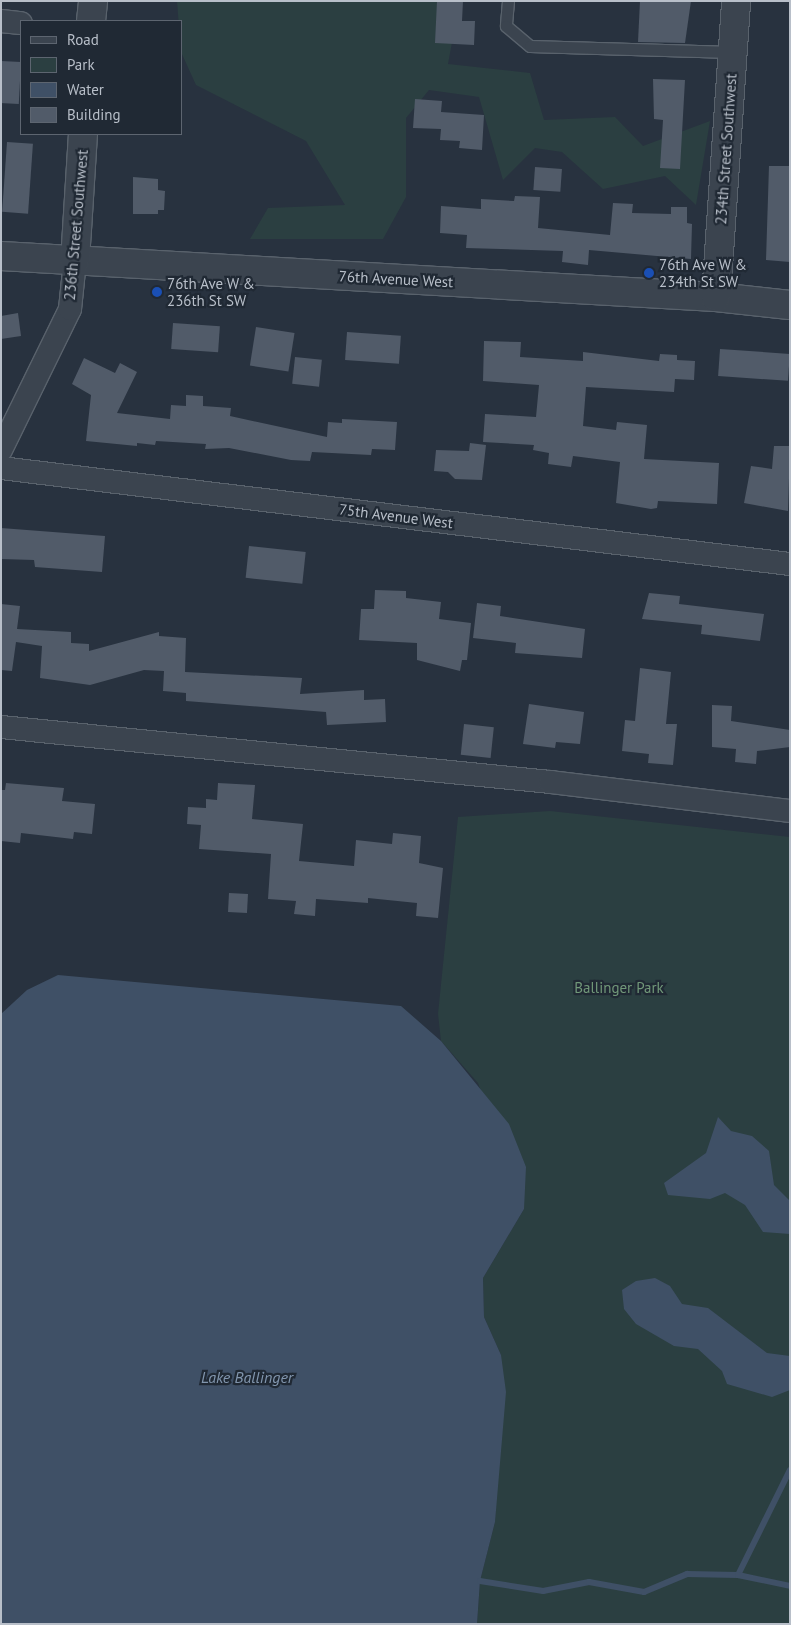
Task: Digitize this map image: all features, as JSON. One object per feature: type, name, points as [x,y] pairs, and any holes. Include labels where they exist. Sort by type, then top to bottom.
[{"type":"street","points":[[91,20],[92,1]]},
{"type":"street","name":"234th Street Southwest","points":[[716,297],[736,1]]},
{"type":"street","points":[[1,21],[20,23]]},
{"type":"street","name":"236th Street Southwest","points":[[1,450],[70,308],[83,135]]},
{"type":"street","name":"76th Avenue West","points":[[1,256],[716,297],[790,305]]},
{"type":"street","name":"75th Avenue West","points":[[1,468],[790,564]]},
{"type":"street","points":[[1,727],[550,782],[790,812]]},
{"type":"lane","points":[[508,1],[506,26],[530,46],[732,52]]},
{"type":"green space","points":[[177,1],[439,1],[453,37],[448,64],[530,73],[544,120],[615,117],[643,146],[710,121],[696,205],[665,176],[603,189],[562,152],[535,148],[503,180],[479,97],[429,90],[406,118],[406,197],[383,239],[250,239],[268,208],[345,205],[306,141],[196,85],[182,54],[182,20],[178,20]]},
{"type":"green space","name":"Ballinger Park","points":[[550,811],[790,837],[790,1624],[477,1624],[480,1581],[495,1522],[501,1355],[484,1317],[483,1278],[524,1209],[478,1083],[441,1041],[438,1014],[458,817]]},
{"type":"water","name":"Lake Ballinger","points":[[58,975],[401,1006],[441,1041],[509,1124],[526,1167],[524,1209],[483,1278],[484,1317],[501,1355],[506,1392],[495,1522],[480,1581],[477,1624],[1,1624],[1,1014],[27,990]]},
{"type":"water","points":[[718,1117],[731,1131],[752,1136],[769,1151],[774,1185],[790,1201],[790,1234],[763,1232],[745,1205],[725,1193],[710,1199],[668,1195],[664,1183],[706,1153]]},
{"type":"water","points":[[655,1278],[670,1286],[682,1304],[708,1308],[767,1353],[790,1356],[790,1390],[772,1397],[727,1384],[722,1371],[698,1349],[674,1346],[636,1324],[624,1309],[622,1290],[636,1281]]},
{"type":"building","points":[[437,1],[463,1],[462,21],[475,21],[474,45],[435,43]]},
{"type":"building","points":[[640,1],[691,1],[685,43],[638,42]]},
{"type":"building","points":[[1,61],[20,62],[19,104],[1,103]]},
{"type":"building","points":[[653,79],[685,80],[680,169],[660,168],[663,120],[654,119]]},
{"type":"building","points":[[415,99],[442,101],[441,112],[484,115],[482,150],[459,148],[460,141],[440,140],[441,129],[413,128]]},
{"type":"building","points":[[7,142],[33,144],[28,214],[2,212]]},
{"type":"building","points":[[769,166],[790,166],[790,262],[766,260]]},
{"type":"building","points":[[535,167],[562,169],[560,192],[533,190]]},
{"type":"building","points":[[133,177],[158,179],[158,190],[165,191],[164,210],[158,210],[158,214],[133,214]]},
{"type":"building","points":[[515,196],[540,197],[538,228],[610,235],[613,203],[633,204],[632,213],[671,214],[671,207],[687,207],[687,223],[692,224],[691,259],[589,250],[588,265],[562,262],[563,251],[466,248],[467,235],[440,233],[441,206],[481,209],[481,199],[514,201]]},
{"type":"building","points":[[18,313],[21,336],[1,339],[1,316]]},
{"type":"building","points":[[173,323],[220,326],[218,352],[171,349]]},
{"type":"building","points":[[256,327],[295,333],[288,372],[250,366]]},
{"type":"building","points":[[347,332],[401,336],[399,364],[345,360]]},
{"type":"building","points":[[484,341],[521,342],[520,357],[583,361],[583,352],[659,361],[660,354],[677,355],[677,360],[695,361],[694,380],[675,379],[674,392],[586,387],[583,426],[616,430],[617,422],[647,425],[644,459],[719,463],[717,504],[658,501],[657,508],[651,509],[616,503],[620,462],[573,456],[571,467],[548,464],[549,453],[533,450],[534,445],[483,442],[485,414],[536,417],[539,385],[483,381]]},
{"type":"building","points":[[720,349],[790,354],[788,381],[718,376]]},
{"type":"building","points":[[295,357],[322,360],[319,387],[292,384]]},
{"type":"building","points":[[84,358],[115,373],[120,363],[137,372],[117,413],[170,419],[171,405],[186,406],[186,395],[203,396],[203,406],[231,408],[230,416],[327,437],[328,422],[342,423],[342,419],[397,422],[395,450],[372,449],[371,455],[312,452],[310,461],[291,460],[229,448],[205,449],[206,444],[156,441],[155,445],[137,443],[137,446],[86,441],[91,395],[72,384]]},
{"type":"building","points":[[470,443],[486,445],[482,480],[455,479],[448,472],[434,471],[436,450],[469,451]]},
{"type":"building","points":[[774,446],[790,446],[788,511],[744,503],[751,466],[772,469]]},
{"type":"building","points":[[1,528],[105,536],[102,572],[35,567],[34,560],[1,559]]},
{"type":"building","points":[[249,546],[306,552],[302,584],[246,578]]},
{"type":"building","points":[[375,590],[406,591],[406,598],[441,602],[439,619],[471,623],[467,660],[462,660],[460,671],[417,660],[417,643],[359,640],[361,609],[374,609]]},
{"type":"building","points":[[649,593],[680,596],[679,604],[764,614],[760,641],[701,634],[702,625],[642,619]]},
{"type":"building","points":[[477,603],[501,606],[500,616],[585,629],[582,658],[515,653],[516,643],[473,638]]},
{"type":"building","points":[[1,604],[20,606],[17,629],[71,632],[71,643],[89,644],[89,651],[159,632],[159,636],[186,638],[185,672],[302,678],[300,694],[364,690],[364,700],[385,699],[386,722],[327,725],[326,712],[186,701],[186,693],[163,691],[164,671],[144,670],[90,685],[40,678],[42,646],[16,642],[12,671],[1,670]]},
{"type":"building","points":[[640,668],[671,672],[666,724],[677,724],[673,765],[648,763],[649,754],[622,751],[625,720],[635,721]]},
{"type":"building","points":[[529,704],[584,712],[580,744],[556,742],[555,748],[523,744]]},
{"type":"building","points":[[712,705],[732,706],[731,721],[790,730],[790,747],[757,751],[756,764],[735,762],[736,749],[712,747]]},
{"type":"building","points":[[464,724],[494,727],[491,758],[461,755]]},
{"type":"building","points":[[6,783],[64,788],[62,801],[95,804],[92,834],[74,832],[73,839],[21,833],[20,843],[1,841],[1,790],[5,790]]},
{"type":"building","points":[[218,783],[255,785],[252,819],[303,824],[299,861],[354,866],[356,840],[392,844],[393,833],[421,836],[419,863],[443,868],[438,918],[416,916],[417,903],[368,898],[368,903],[316,899],[315,916],[294,914],[296,901],[268,899],[271,854],[199,849],[201,825],[187,824],[188,807],[206,808],[206,799],[217,800]]},
{"type":"building","points":[[229,893],[248,894],[247,913],[228,912]]},
{"type":"waterway","points":[[738,1575],[790,1470]]},
{"type":"waterway","points":[[480,1581],[543,1591],[589,1582],[644,1592],[687,1574],[738,1575],[790,1586]]},
{"type":"place","name":"76th Ave W & 234th St SW","points":[[649,273]]},
{"type":"place","name":"76th Ave W & 236th St SW","points":[[157,292]]}]
